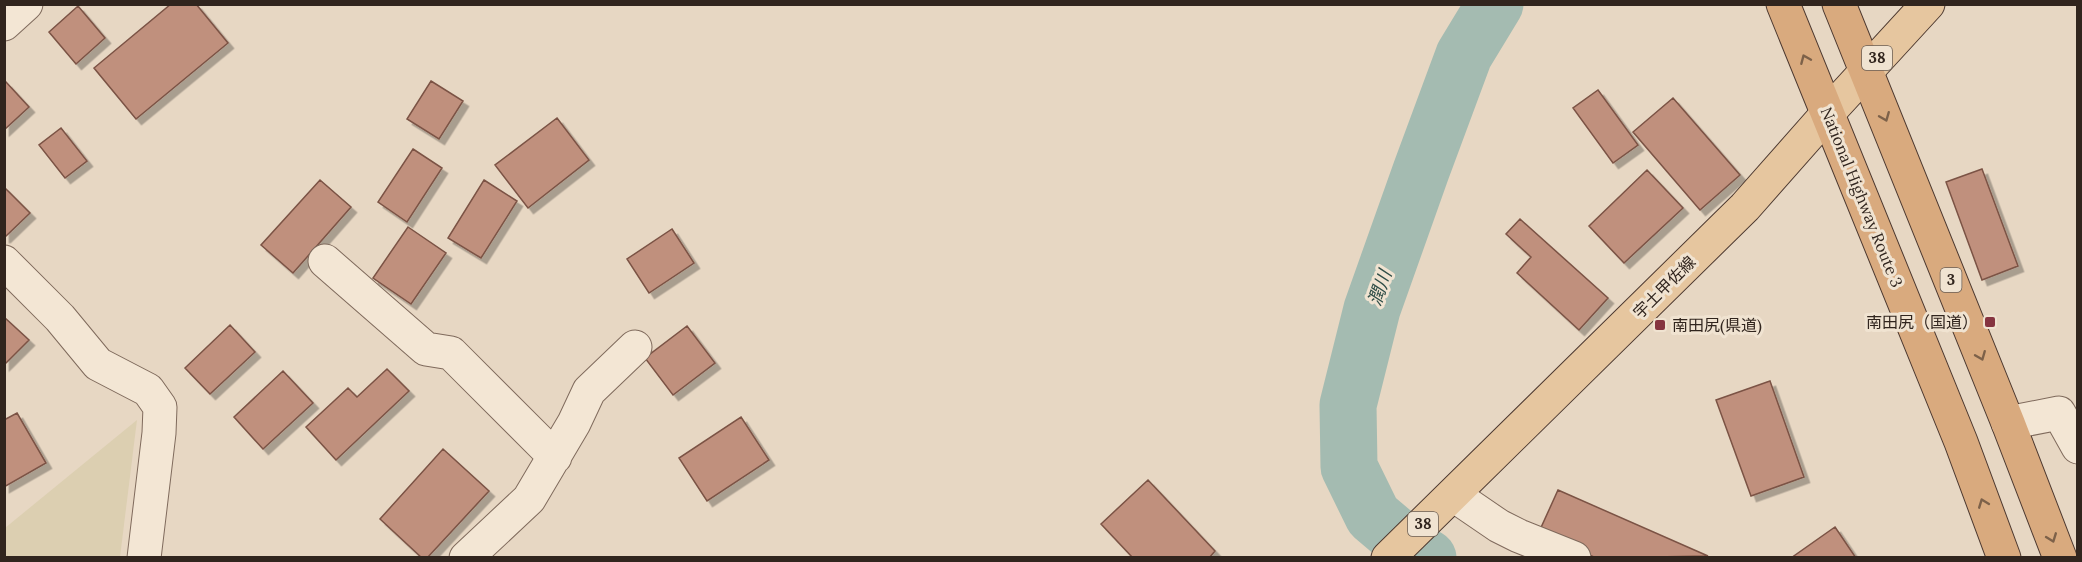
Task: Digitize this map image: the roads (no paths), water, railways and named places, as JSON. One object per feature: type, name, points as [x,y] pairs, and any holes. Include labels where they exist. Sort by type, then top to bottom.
[{"type":"highway","name":"National Highway Route 3","points":[[1783,4],[1960,442],[2004,558]]},
{"type":"highway","name":"3","points":[[1839,4],[2060,558]]},
{"type":"main road","name":"宇土甲佐線","points":[[1388,558],[1745,207],[1866,70],[1928,4]]},
{"type":"street","points":[[4,24],[26,4]]},
{"type":"street","points":[[326,261],[426,349],[451,353],[555,457]]},
{"type":"street","points":[[4,262],[60,318],[98,364],[148,390],[160,407],[144,558]]},
{"type":"street","points":[[466,558],[529,499],[574,423],[589,391],[635,347]]},
{"type":"street","points":[[2008,423],[2058,413],[2078,447]]},
{"type":"street","points":[[1458,490],[1458,498],[1499,526],[1574,558]]},
{"type":"waterway","name":"潤川","points":[[1428,558],[1412,549],[1373,516],[1349,467],[1348,405],[1372,309],[1421,171],[1464,55],[1495,4]]},
{"type":"place","name":"南田尻（国道）","points":[[1990,322]]},
{"type":"place","name":"南田尻(県道)","points":[[1660,325]]}]
